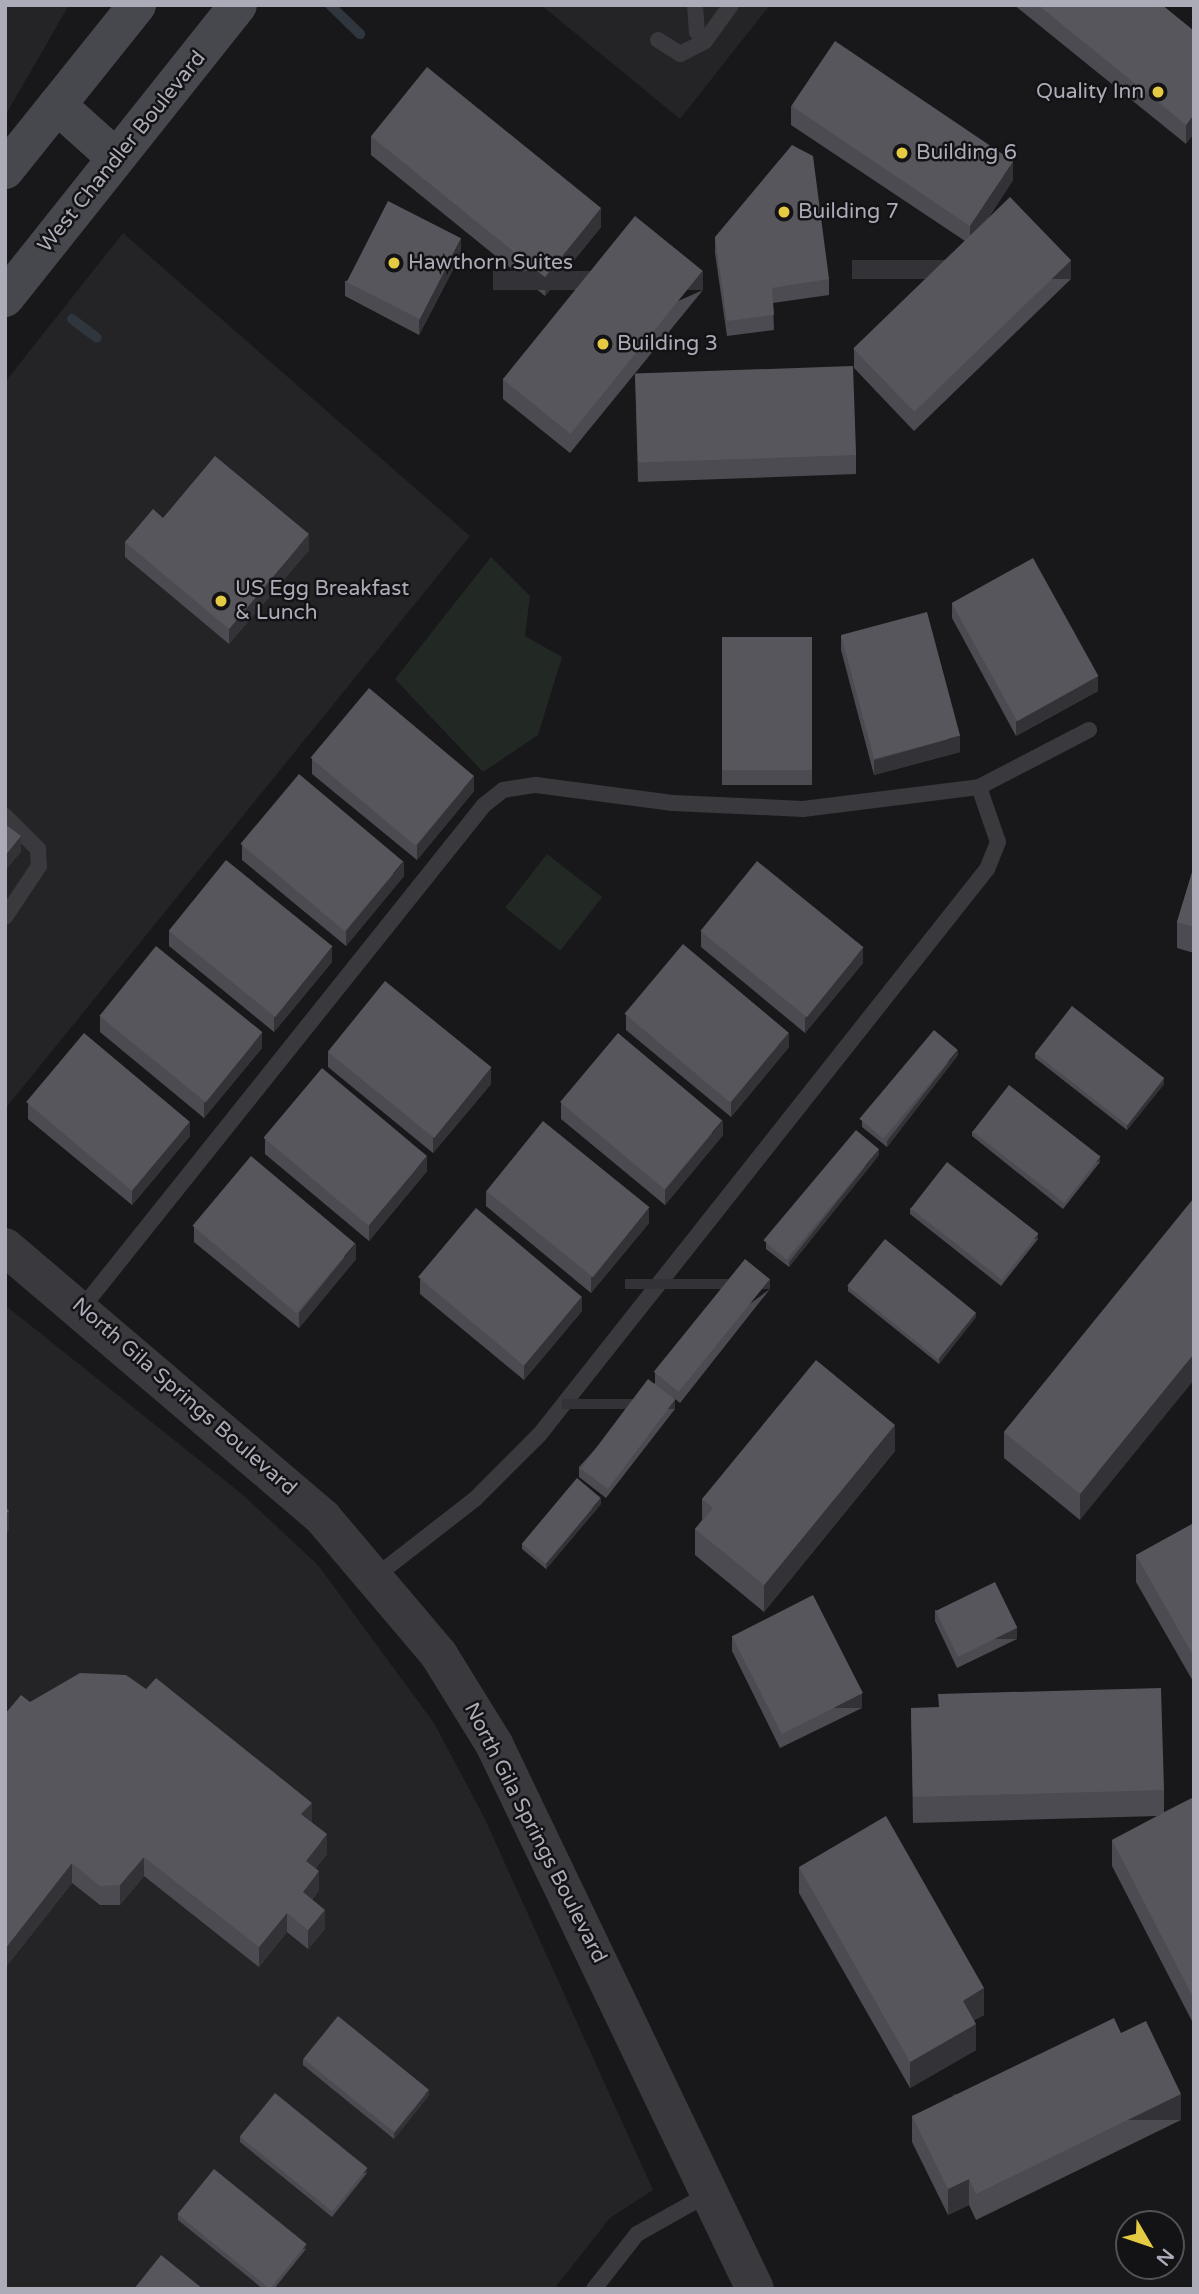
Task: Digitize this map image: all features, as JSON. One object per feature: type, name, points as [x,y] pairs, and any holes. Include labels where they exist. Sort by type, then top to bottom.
[{"type":"main road","points":[[5,170],[137,5]]},
{"type":"main road","name":"West Chandler Boulevard","points":[[5,298],[238,5]]},
{"type":"main road","points":[[57,105],[116,158]]},
{"type":"street","name":"North Gila Springs Boulevard","points":[[5,1247],[82,1308],[323,1518],[376,1576],[439,1655],[494,1744],[713,2192],[755,2289]]},
{"type":"lane","points":[[695,5],[697,32],[705,41]]},
{"type":"lane","points":[[658,40],[680,54],[705,41],[732,5]]},
{"type":"lane","points":[[82,1308],[484,805],[503,790],[536,785],[673,803],[803,809],[979,788],[1089,730]]},
{"type":"lane","points":[[376,1576],[475,1499],[540,1434],[987,869],[998,842],[979,788]]},
{"type":"lane","points":[[5,816],[38,849],[38,866],[5,917]]},
{"type":"lane","points":[[594,2289],[637,2234],[713,2192]]},
{"type":"shaded area","points":[[5,5],[69,5],[5,116]]},
{"type":"shaded area","points":[[541,5],[770,5],[680,119]]},
{"type":"shaded area","points":[[123,233],[470,536],[5,1109],[5,382]]},
{"type":"shaded area","points":[[491,557],[530,596],[525,636],[562,657],[538,735],[483,772],[395,679]]},
{"type":"shaded area","points":[[547,854],[602,897],[560,951],[505,908]]},
{"type":"shaded area","points":[[5,1305],[243,1495],[318,1565],[434,1723],[484,1817],[653,2190],[610,2218],[554,2289],[5,2289]]},
{"type":"building","name":"Quality Inn","points":[[1038,5],[1162,5],[1194,31],[1194,115],[1186,125]]},
{"type":"building","name":"Building 6","points":[[835,41],[1013,161],[970,226],[791,106]]},
{"type":"building","points":[[427,67],[601,208],[545,277],[371,136]]},
{"type":"building","name":"Building 7","points":[[792,145],[813,156],[829,279],[772,288],[774,315],[727,321],[715,237]]},
{"type":"building","points":[[1010,197],[1071,260],[914,412],[853,348]]},
{"type":"building","points":[[388,201],[461,238],[420,319],[347,282]]},
{"type":"building","name":"Building 3","points":[[635,216],[703,271],[570,434],[503,379]]},
{"type":"building","points":[[853,366],[856,455],[638,463],[635,374]]},
{"type":"building","name":"US Egg Breakfast & Lunch","points":[[215,456],[309,534],[229,629],[125,542],[153,509],[163,518]]},
{"type":"building","points":[[1033,558],[1098,676],[1017,721],[952,603]]},
{"type":"building","points":[[927,612],[960,736],[874,759],[841,635]]},
{"type":"building","points":[[722,637],[812,637],[812,770],[722,770]]},
{"type":"building","points":[[369,688],[474,776],[415,846],[311,758]]},
{"type":"building","points":[[299,774],[403,861],[345,931],[241,844]]},
{"type":"building","points":[[5,824],[21,836],[5,856]]},
{"type":"building","points":[[226,860],[332,946],[275,1017],[169,931]]},
{"type":"building","points":[[757,861],[863,947],[807,1017],[700,931]]},
{"type":"building","points":[[1194,866],[1194,927],[1177,922]]},
{"type":"building","points":[[683,944],[789,1033],[730,1102],[625,1014]]},
{"type":"building","points":[[156,946],[262,1032],[206,1102],[99,1016]]},
{"type":"building","points":[[385,981],[491,1067],[434,1138],[328,1052]]},
{"type":"building","points":[[1072,1006],[1164,1078],[1127,1125],[1035,1053]]},
{"type":"building","points":[[934,1030],[958,1050],[883,1139],[859,1119]]},
{"type":"building","points":[[84,1033],[190,1122],[132,1191],[26,1102]]},
{"type":"building","points":[[618,1033],[722,1120],[664,1189],[560,1102]]},
{"type":"building","points":[[322,1068],[427,1156],[368,1226],[264,1138]]},
{"type":"building","points":[[1009,1085],[1100,1156],[1064,1203],[973,1131]]},
{"type":"building","points":[[543,1121],[649,1207],[593,1277],[486,1191]]},
{"type":"building","points":[[856,1130],[879,1149],[786,1260],[763,1240]]},
{"type":"building","points":[[251,1156],[355,1243],[297,1313],[193,1226]]},
{"type":"building","points":[[947,1162],[1038,1233],[1002,1280],[911,1208]]},
{"type":"building","points":[[1194,1198],[1194,1354],[1080,1494],[1004,1432]]},
{"type":"building","points":[[476,1208],[582,1297],[524,1366],[418,1277]]},
{"type":"building","points":[[885,1239],[976,1313],[938,1359],[847,1286]]},
{"type":"building","points":[[745,1259],[770,1279],[679,1392],[654,1372]]},
{"type":"building","points":[[816,1360],[895,1425],[764,1585],[695,1529],[713,1508],[702,1499]]},
{"type":"building","points":[[648,1379],[675,1399],[608,1489],[581,1468]]},
{"type":"building","points":[[577,1478],[601,1498],[545,1564],[522,1544]]},
{"type":"building","points":[[1194,1523],[1194,1657],[1136,1555]]},
{"type":"building","points":[[995,1582],[1017,1628],[958,1657],[936,1611]]},
{"type":"building","points":[[813,1595],[863,1693],[782,1734],[732,1636]]},
{"type":"building","points":[[80,1673],[126,1675],[146,1689],[156,1678],[312,1803],[301,1814],[327,1834],[306,1861],[319,1871],[303,1892],[325,1910],[308,1930],[287,1913],[259,1947],[144,1857],[120,1885],[100,1886],[72,1863],[5,1949],[5,1714],[21,1695],[30,1702]]},
{"type":"building","points":[[1161,1688],[1164,1790],[913,1797],[911,1708],[939,1707],[938,1694]]},
{"type":"building","points":[[1194,1797],[1194,1999],[1112,1840]]},
{"type":"building","points":[[886,1816],[984,1988],[963,2001],[976,2024],[910,2062],[799,1867]]},
{"type":"building","points":[[338,2016],[429,2090],[394,2132],[303,2059]]},
{"type":"building","points":[[1114,2018],[1121,2033],[1146,2021],[1181,2094],[976,2194],[969,2179],[948,2189],[912,2116]]},
{"type":"building","points":[[275,2093],[367,2168],[332,2211],[240,2137]]},
{"type":"building","points":[[214,2169],[306,2244],[270,2289],[177,2214]]},
{"type":"building","points":[[161,2255],[203,2289],[134,2289]]},
{"type":"waterway","points":[[330,5],[360,34]]},
{"type":"waterway","points":[[72,319],[97,338]]},
{"type":"place","name":"Quality Inn","points":[[1158,92]]},
{"type":"place","name":"Building 6","points":[[902,153]]},
{"type":"place","name":"Building 7","points":[[784,212]]},
{"type":"place","name":"Hawthorn Suites","points":[[394,263]]},
{"type":"place","name":"Building 3","points":[[603,344]]},
{"type":"place","name":"US Egg Breakfast & Lunch","points":[[221,601]]}]
